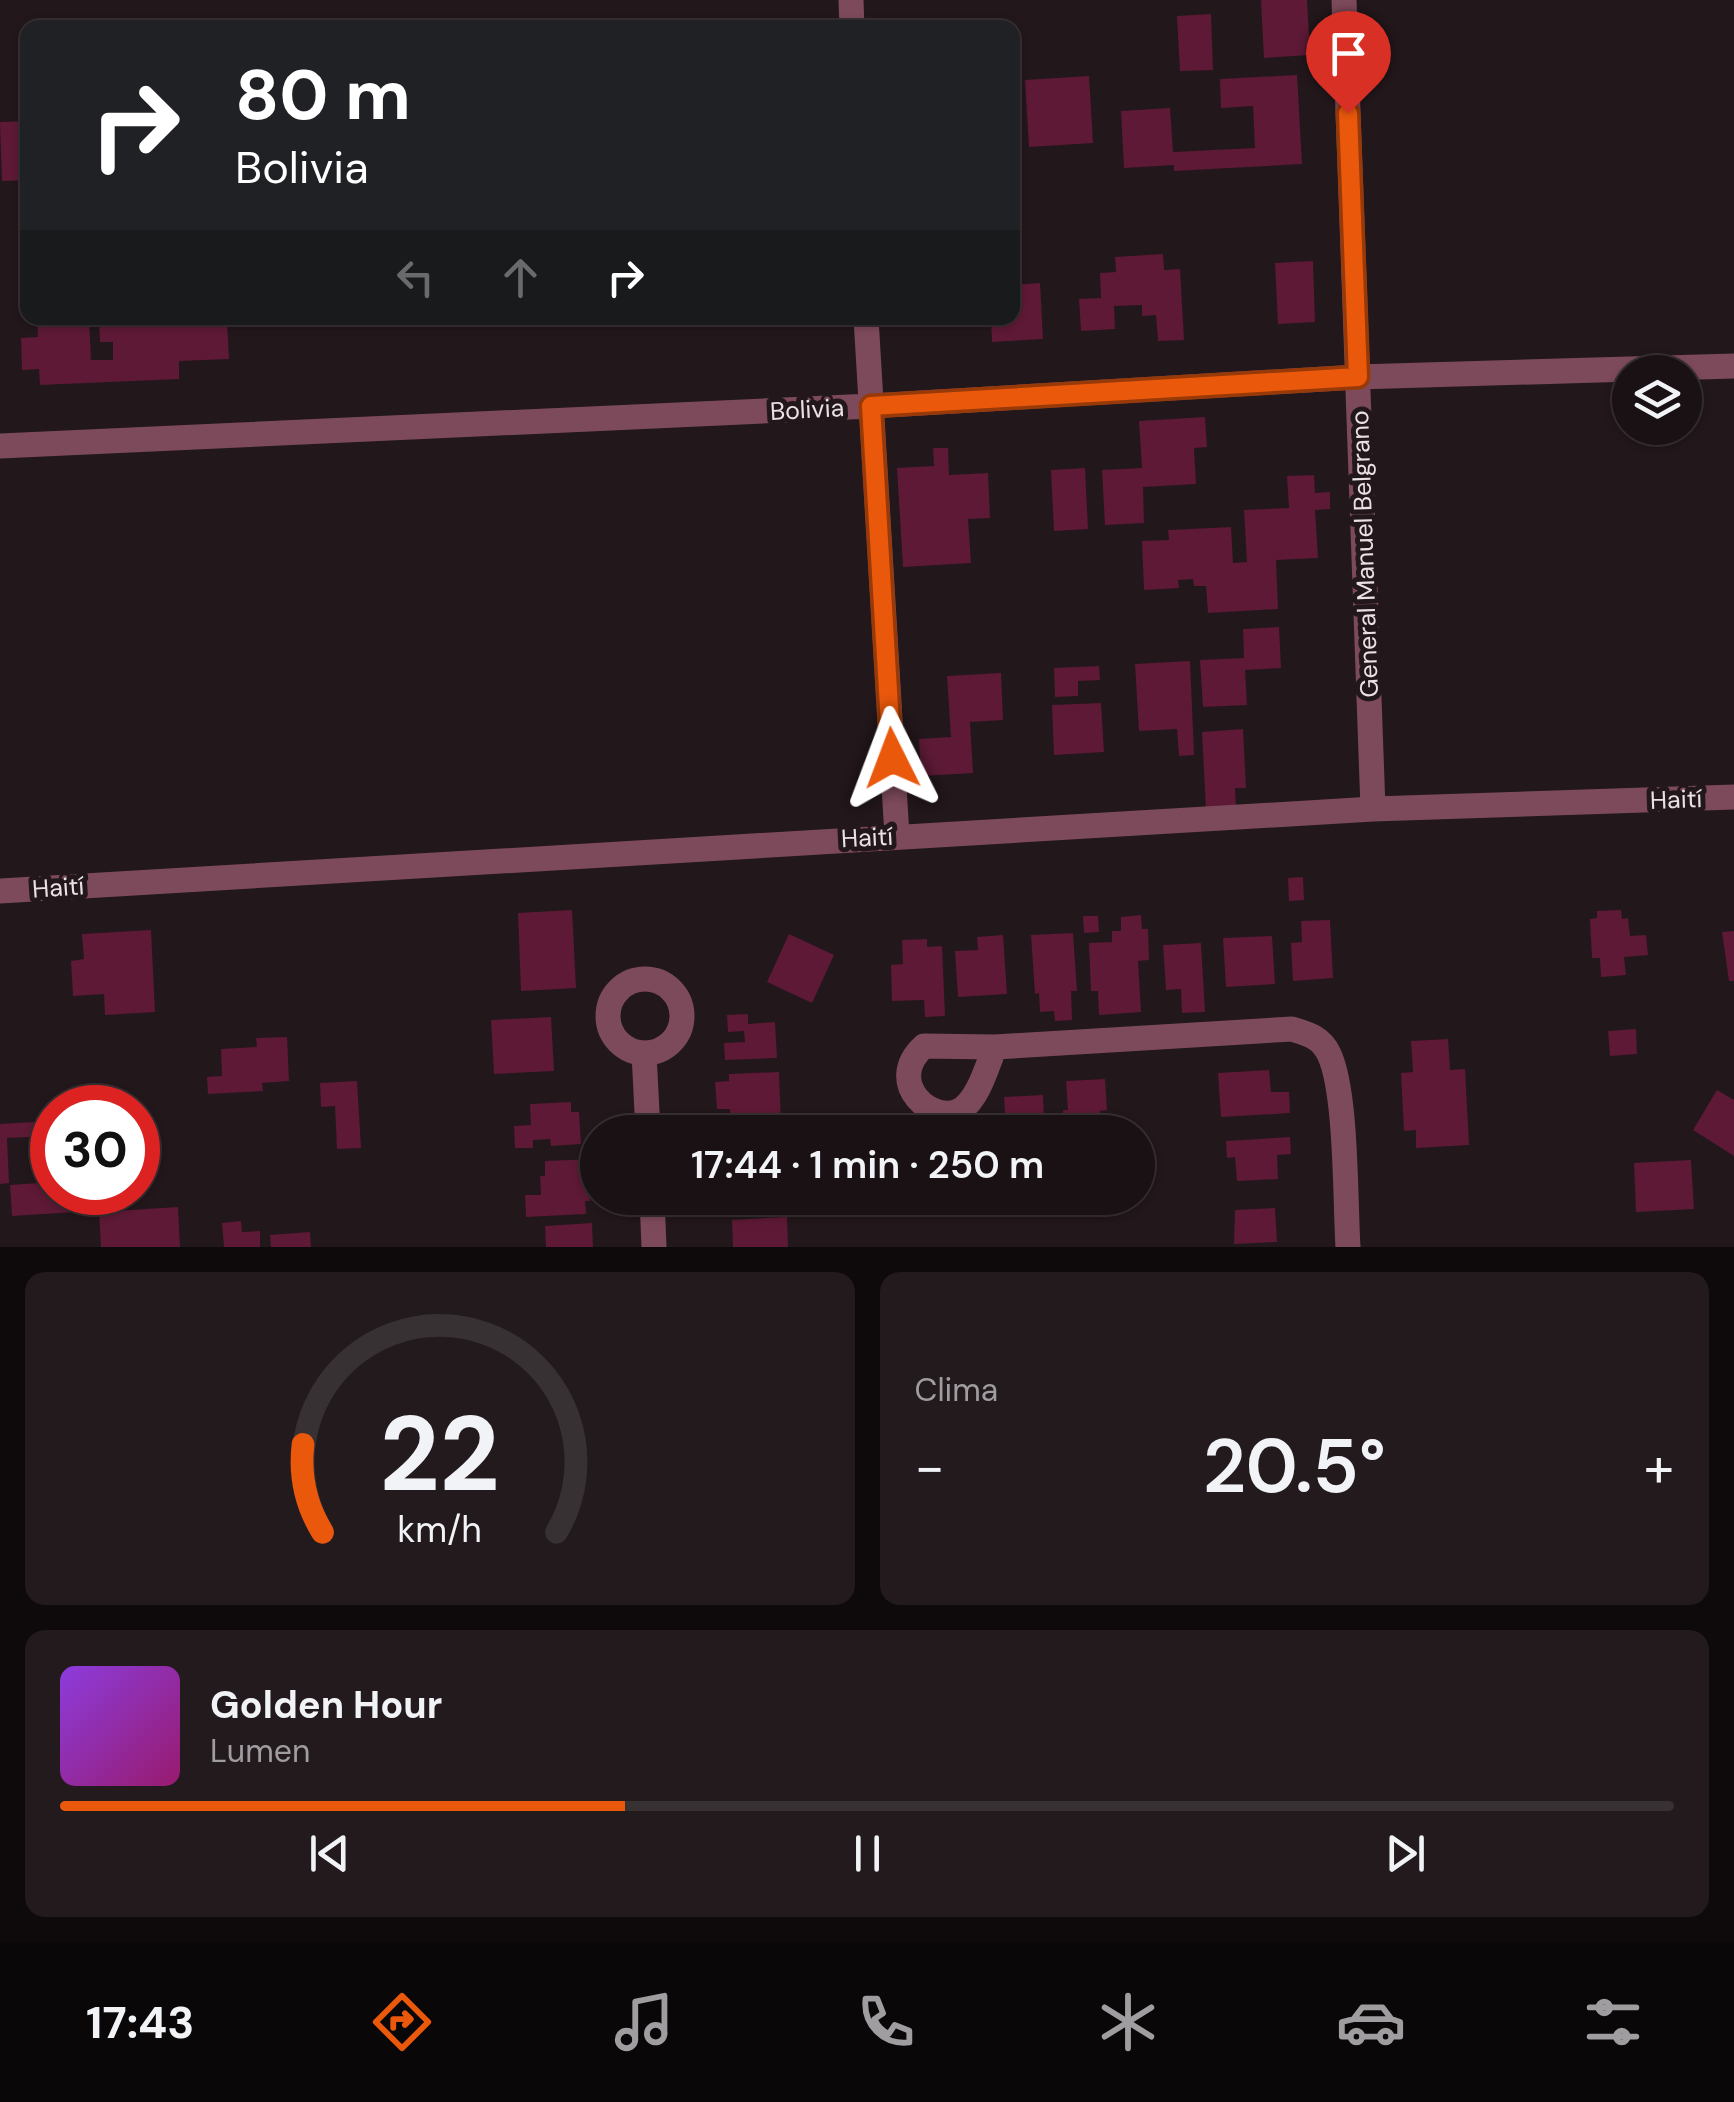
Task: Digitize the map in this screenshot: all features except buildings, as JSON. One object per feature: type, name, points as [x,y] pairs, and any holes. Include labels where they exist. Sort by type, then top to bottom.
[{"type":"street","name":"General Manuel Belgrano","points":[[1344,0],[1373,809]]},
{"type":"street","points":[[866,325],[898,836]]},
{"type":"street","name":"Bolivia","points":[[0,446],[871,406],[1358,377],[1734,366]]},
{"type":"street","name":"Haití","points":[[0,891],[1373,809],[1734,797]]},
{"type":"street","points":[[994,1047],[1292,1030],[1315,1036],[1329,1052],[1338,1088],[1348,1247]]},
{"type":"street","points":[[644,1054],[647,1115]]},
{"type":"street","points":[[653,1215],[654,1247]]},
{"type":"route","points":[[892,758],[871,406],[1358,377],[1348,113]]}]
